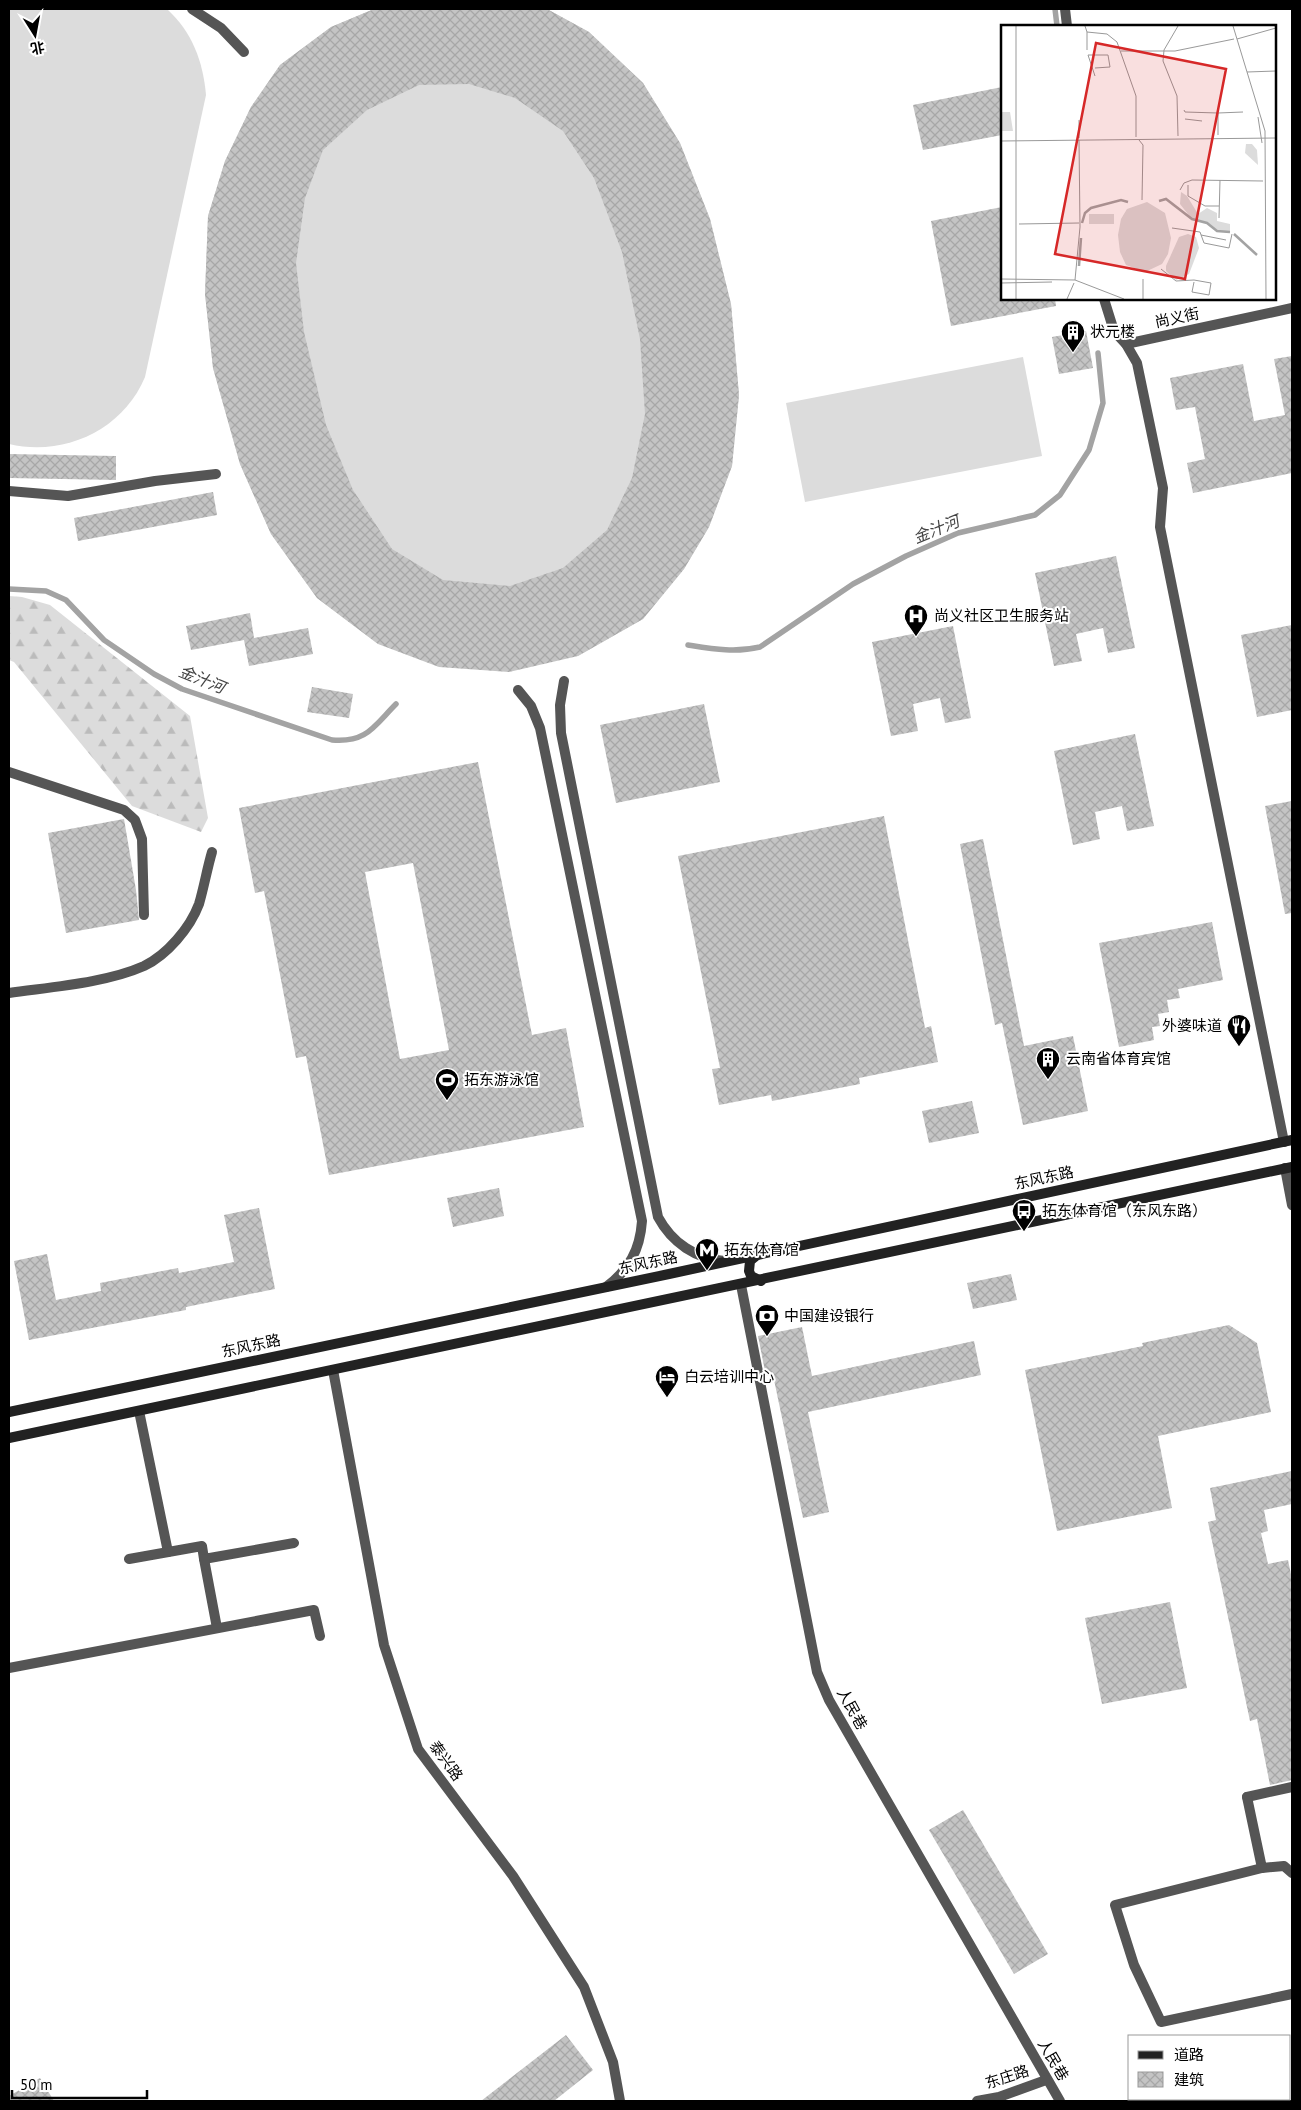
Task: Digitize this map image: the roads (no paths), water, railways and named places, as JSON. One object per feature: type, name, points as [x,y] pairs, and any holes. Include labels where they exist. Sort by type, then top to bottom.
[{"type":"main road","name":"东风东路","points":[[9,1412],[729,1262],[1288,1141]]},
{"type":"main road","points":[[9,1438],[761,1281],[1288,1168]]},
{"type":"main road","points":[[757,1256],[750,1262],[749,1270],[751,1276],[761,1281]]},
{"type":"street","points":[[192,9],[221,28],[244,52]]},
{"type":"street","points":[[1065,9],[1067,25]]},
{"type":"street","points":[[1104,300],[1114,331],[1126,344],[1138,363],[1163,488],[1160,527],[1288,1141]]},
{"type":"street","name":"尚义街","points":[[1126,344],[1292,308]]},
{"type":"street","points":[[9,491],[68,496],[155,481],[216,474]]},
{"type":"street","points":[[564,681],[560,705],[561,733],[658,1217],[664,1229],[685,1248],[706,1258],[729,1262]]},
{"type":"street","points":[[518,690],[531,706],[540,728],[642,1221],[641,1234],[633,1258],[625,1270],[606,1287]]},
{"type":"street","points":[[9,772],[124,810],[135,820],[142,839],[144,915]]},
{"type":"street","points":[[9,993],[115,976],[145,966],[165,951],[187,927],[198,905],[212,852]]},
{"type":"street","points":[[1288,1168],[1292,1205]]},
{"type":"street","name":"人民巷","points":[[741,1285],[817,1672],[829,1700],[1046,2080],[1060,2101]]},
{"type":"street","name":"泰兴路","points":[[333,1370],[384,1645],[418,1749],[514,1876],[584,1987],[613,2062],[620,2101]]},
{"type":"street","points":[[139,1411],[168,1552]]},
{"type":"street","points":[[204,1559],[294,1544]]},
{"type":"street","points":[[129,1559],[202,1546],[217,1628]]},
{"type":"street","points":[[9,1668],[314,1610],[320,1636]]},
{"type":"street","points":[[1262,1868],[1247,1796],[1292,1787]]},
{"type":"street","points":[[1292,1872],[1284,1866],[1262,1868],[1115,1905],[1134,1965],[1161,2022],[1292,1994]]},
{"type":"street","name":"东庄路","points":[[977,2101],[999,2097],[1046,2080]]},
{"type":"waterway","name":"金汁河","points":[[1055,9],[1057,25]]},
{"type":"waterway","name":"金汁河","points":[[688,645],[733,650],[760,647],[853,584],[906,556],[958,533],[1035,515],[1060,495],[1089,450],[1103,403],[1098,353]]},
{"type":"waterway","name":"金汁河","points":[[9,589],[46,591],[66,600],[104,640],[154,674],[182,689],[332,740],[354,739],[362,736],[375,726],[396,704]]},
{"type":"place","name":"状元楼","points":[[1073,353]]},
{"type":"place","name":"尚义社区卫生服务站","points":[[916,637]]},
{"type":"place","name":"外婆味道","points":[[1239,1047]]},
{"type":"place","name":"云南省体育宾馆","points":[[1048,1080]]},
{"type":"place","name":"拓东游泳馆","points":[[447,1101]]},
{"type":"place","name":"拓东体育馆（东风东路）","points":[[1024,1232]]},
{"type":"place","name":"拓东体育馆","points":[[707,1271]]},
{"type":"place","name":"中国建设银行","points":[[767,1337]]},
{"type":"place","name":"白云培训中心","points":[[667,1398]]}]
